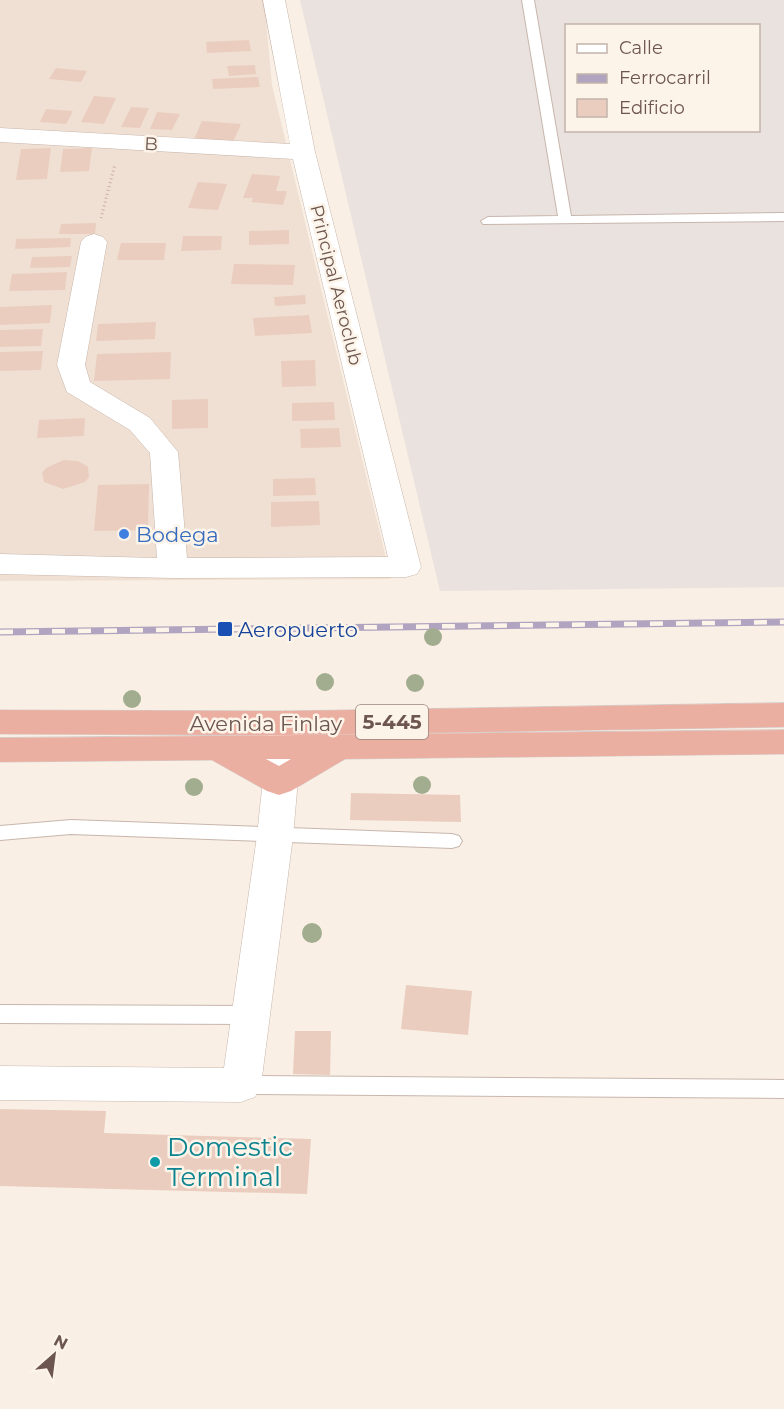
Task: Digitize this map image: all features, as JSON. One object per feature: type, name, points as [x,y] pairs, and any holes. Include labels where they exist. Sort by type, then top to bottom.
[{"type":"highway","name":"Avenida Finlay","points":[[0,722],[282,751],[784,715]]},
{"type":"highway","name":"Avenida Finlay","points":[[0,750],[282,751],[337,748],[784,742]]},
{"type":"street","name":"Principal Aeroclub","points":[[173,568],[406,567],[303,152],[274,0]]},
{"type":"street","name":"B","points":[[0,135],[303,152]]},
{"type":"street","points":[[0,564],[173,568],[164,452],[140,424],[77,387],[71,365],[94,242]]},
{"type":"street","points":[[0,1083],[241,1085],[275,836],[282,751]]},
{"type":"lane","points":[[528,0],[566,220]]},
{"type":"lane","points":[[488,221],[784,217]]},
{"type":"lane","points":[[0,833],[71,827],[452,841]]},
{"type":"lane","points":[[0,1014],[249,1015]]},
{"type":"lane","points":[[241,1085],[784,1089]]},
{"type":"path","points":[[94,242],[111,184],[119,143]]},
{"type":"shaded area","points":[[0,0],[264,0],[272,85],[391,579],[0,581]]},
{"type":"shaded area","points":[[300,0],[784,0],[784,587],[440,591]]},
{"type":"building","points":[[249,40],[251,51],[207,53],[206,42]]},
{"type":"building","points":[[255,65],[256,74],[229,76],[227,66]]},
{"type":"building","points":[[56,68],[87,71],[81,82],[49,79]]},
{"type":"building","points":[[258,77],[260,87],[213,89],[212,79]]},
{"type":"building","points":[[94,96],[116,98],[104,124],[81,122]]},
{"type":"building","points":[[131,107],[149,108],[140,128],[121,127]]},
{"type":"building","points":[[46,109],[73,111],[66,124],[40,122]]},
{"type":"building","points":[[157,112],[180,114],[172,130],[150,129]]},
{"type":"building","points":[[202,121],[241,124],[233,142],[194,139]]},
{"type":"building","points":[[51,148],[47,179],[16,180],[21,149]]},
{"type":"building","points":[[92,148],[89,171],[60,172],[63,149]]},
{"type":"building","points":[[252,174],[280,176],[276,191],[287,191],[283,205],[251,202],[253,198],[243,198]]},
{"type":"building","points":[[198,182],[227,184],[218,210],[188,208]]},
{"type":"building","points":[[96,223],[95,234],[59,234],[61,224]]},
{"type":"building","points":[[289,230],[289,244],[249,245],[249,231]]},
{"type":"building","points":[[183,236],[222,236],[221,250],[181,251]]},
{"type":"building","points":[[71,238],[70,247],[15,249],[16,239]]},
{"type":"building","points":[[121,243],[166,243],[164,260],[117,260]]},
{"type":"building","points":[[72,256],[70,267],[30,268],[32,257]]},
{"type":"building","points":[[234,264],[295,265],[293,285],[231,284]]},
{"type":"building","points":[[67,272],[65,290],[9,291],[12,274]]},
{"type":"building","points":[[305,295],[306,304],[275,306],[274,297]]},
{"type":"building","points":[[52,305],[50,323],[0,325],[0,307]]},
{"type":"building","points":[[309,315],[312,333],[255,336],[253,318]]},
{"type":"building","points":[[156,322],[155,339],[96,341],[98,324]]},
{"type":"building","points":[[43,329],[41,346],[0,347],[0,330]]},
{"type":"building","points":[[43,351],[41,370],[0,371],[0,352]]},
{"type":"building","points":[[171,352],[170,379],[94,381],[97,354]]},
{"type":"building","points":[[315,360],[316,386],[282,387],[281,361]]},
{"type":"building","points":[[208,399],[208,428],[172,429],[172,400]]},
{"type":"building","points":[[334,402],[335,420],[292,421],[292,403]]},
{"type":"building","points":[[85,418],[84,436],[37,438],[39,420]]},
{"type":"building","points":[[339,428],[341,447],[301,448],[300,429]]},
{"type":"building","points":[[64,460],[78,461],[88,467],[89,477],[85,482],[63,489],[44,482],[42,473],[46,468]]},
{"type":"building","points":[[315,478],[316,495],[273,496],[273,479]]},
{"type":"building","points":[[149,484],[148,530],[94,531],[98,485]]},
{"type":"building","points":[[319,501],[320,525],[271,527],[271,502]]},
{"type":"building","points":[[351,793],[460,795],[461,822],[350,820]]},
{"type":"building","points":[[406,985],[472,991],[468,1035],[401,1029]]},
{"type":"building","points":[[295,1031],[331,1031],[330,1075],[293,1074]]},
{"type":"building","name":"Domestic Terminal","points":[[0,1109],[106,1111],[104,1133],[311,1139],[307,1194],[0,1186]]},
{"type":"railway","points":[[0,632],[784,622]]},
{"type":"place","name":"Bodega","points":[[124,534]]},
{"type":"place","name":"Aeropuerto","points":[[225,629]]},
{"type":"place","name":"Domestic Terminal","points":[[155,1162]]}]
